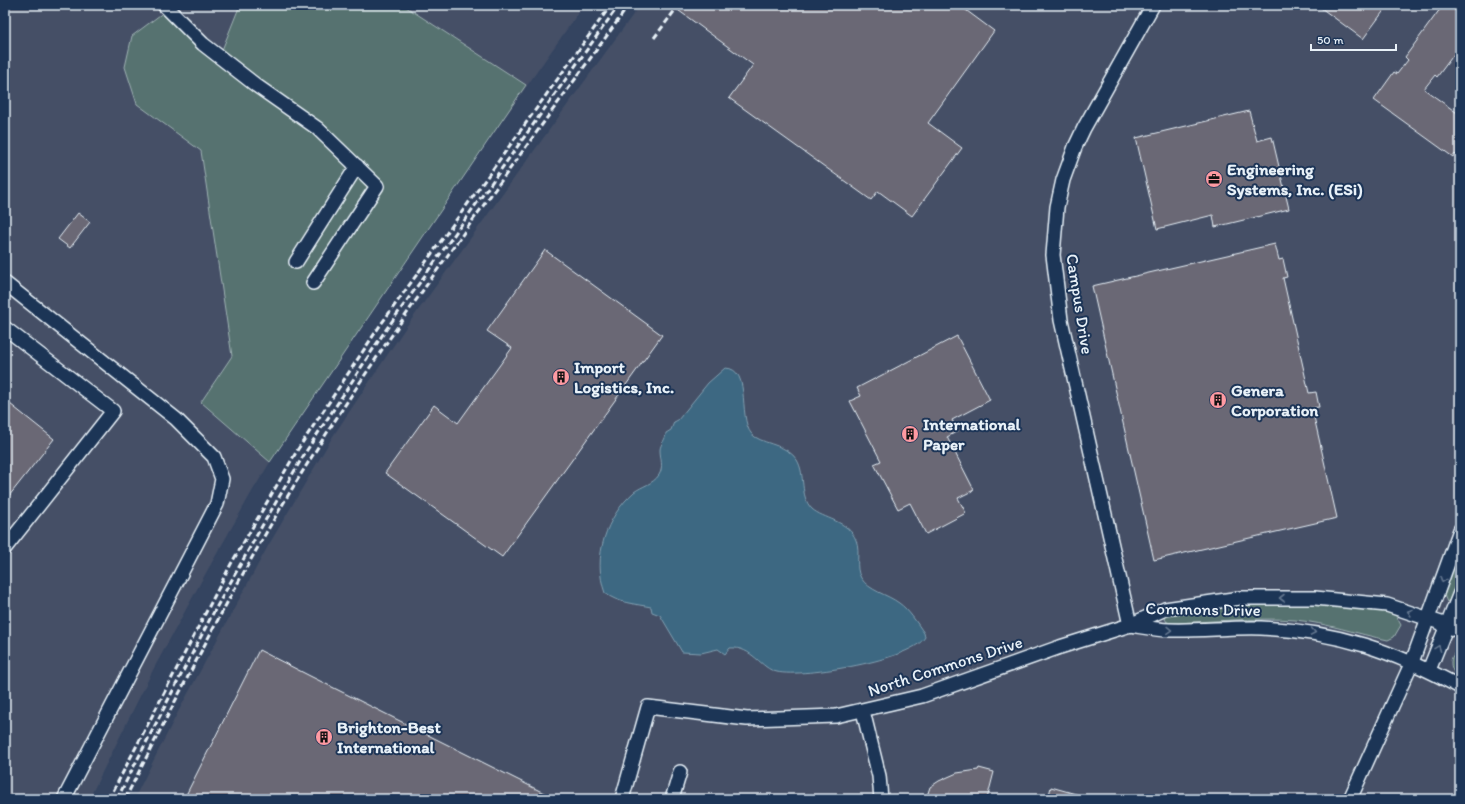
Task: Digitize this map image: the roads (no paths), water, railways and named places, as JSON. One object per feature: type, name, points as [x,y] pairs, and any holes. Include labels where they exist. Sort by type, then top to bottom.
[{"type":"street","points":[[164,5],[203,44],[257,86],[317,128],[377,186],[313,283]]},
{"type":"street","name":"Campus Drive","points":[[1130,625],[1061,320],[1055,280],[1053,237],[1060,190],[1075,147],[1153,5]]},
{"type":"street","points":[[296,262],[357,166]]},
{"type":"street","points":[[5,283],[176,419],[214,457],[222,479],[217,504],[64,799]]},
{"type":"street","points":[[5,328],[113,411],[5,548]]},
{"type":"street","points":[[1350,799],[1412,662],[1427,617],[1460,530]]},
{"type":"street","points":[[1429,670],[1460,593]]},
{"type":"street","name":"Commons Drive","points":[[1130,625],[1165,609],[1240,598],[1315,598],[1350,600],[1387,605],[1427,617],[1460,632]]},
{"type":"street","name":"Commons Drive","points":[[1130,625],[1169,630],[1259,628],[1299,630],[1380,648],[1429,670],[1460,687]]},
{"type":"street","name":"North Commons Drive","points":[[622,799],[648,708],[747,719],[836,716],[863,711],[922,696],[1060,647],[1130,625]]},
{"type":"street","points":[[863,711],[879,776],[881,799]]},
{"type":"street","points":[[672,799],[680,772]]},
{"type":"railway","points":[[109,799],[231,564],[298,449],[379,327],[611,5]]},
{"type":"railway","points":[[117,799],[211,617],[305,453],[385,331],[619,5]]},
{"type":"railway","points":[[125,799],[237,584],[311,458],[348,400],[426,286],[629,5]]},
{"type":"railway","points":[[654,38],[676,9]]},
{"type":"place","name":"Engineering Systems, Inc. (ESi)","points":[[1214,179]]},
{"type":"place","name":"Import Logistics, Inc.","points":[[561,377]]},
{"type":"place","name":"Genera Corporation","points":[[1218,400]]},
{"type":"place","name":"International Paper","points":[[910,434]]},
{"type":"place","name":"Brighton-Best International","points":[[324,737]]}]
